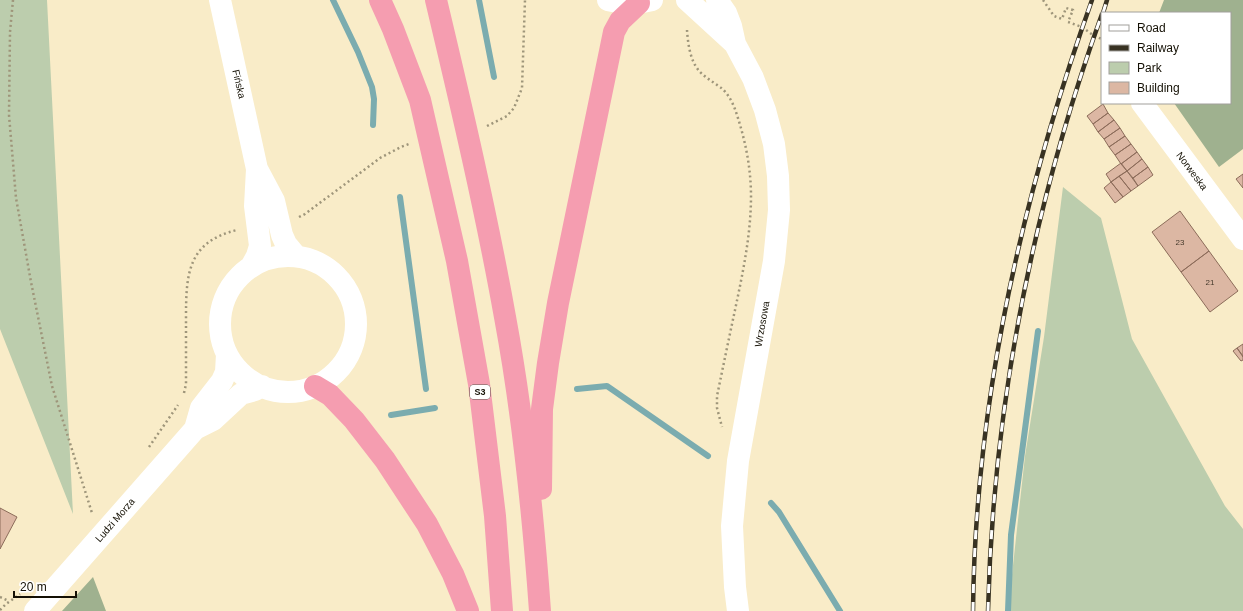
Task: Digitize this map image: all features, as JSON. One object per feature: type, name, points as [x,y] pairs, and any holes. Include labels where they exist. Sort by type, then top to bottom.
[{"type":"highway","name":"S3","points":[[380,0],[393,28],[420,100],[457,261],[479,384],[495,516],[502,611]]},
{"type":"highway","points":[[436,0],[471,151],[505,317],[516,381],[530,489],[539,606]]},
{"type":"highway","points":[[539,606],[542,408],[560,295],[614,32],[620,21],[646,2]]},
{"type":"highway","points":[[315,386],[330,396],[354,420],[385,460],[427,524],[452,574],[468,611]]},
{"type":"street","name":"Fińska","points":[[220,0],[257,169],[255,206],[260,246],[251,267]]},
{"type":"street","points":[[608,0],[624,4],[646,2]]},
{"type":"street","name":"Wrzosowa","points":[[717,0],[726,13],[735,44],[752,78],[764,110],[774,144],[778,176],[779,210],[774,261],[738,461],[732,526],[735,587],[738,611]]},
{"type":"street","name":"Wrzosowa","points":[[692,5],[735,44]]},
{"type":"street","name":"Norweska","points":[[1143,104],[1243,239]]},
{"type":"street","name":"Fińska","points":[[257,169],[274,201],[282,235],[286,244],[296,256]]},
{"type":"street","points":[[296,256],[310,259],[322,265],[333,273],[342,283],[350,295],[354,308],[356,321],[355,335],[352,348],[346,360],[327,380],[315,386],[297,391],[285,392],[262,386],[242,374],[227,354],[221,334],[221,313],[224,299],[231,287],[240,276],[251,267],[272,257],[296,256]]},
{"type":"street","name":"Ludzi Morza","points":[[195,429],[201,408],[222,381],[226,372],[227,354]]},
{"type":"street","name":"Ludzi Morza","points":[[35,611],[195,429],[214,420],[241,394],[255,390],[262,386]]},
{"type":"path","points":[[13,0],[10,32],[9,115],[16,198],[52,386],[93,516]]},
{"type":"path","points":[[487,126],[507,116],[514,108],[522,88],[525,0]]},
{"type":"path","points":[[1043,0],[1054,16],[1062,19],[1066,8],[1073,10],[1068,22],[1082,27],[1094,36],[1101,39]]},
{"type":"path","points":[[692,5],[692,16],[687,28],[690,54],[700,72],[728,95],[735,110],[745,144],[749,167],[751,195],[746,255],[717,396],[717,408],[723,432]]},
{"type":"path","points":[[279,221],[297,218],[305,214],[380,158],[400,147],[409,144]]},
{"type":"path","points":[[182,398],[186,384],[187,281],[196,256],[203,248],[219,236],[258,226]]},
{"type":"path","points":[[146,451],[179,404]]},
{"type":"path","points":[[0,597],[9,601]]},
{"type":"green space","points":[[0,0],[47,0],[73,514],[0,329]]},
{"type":"green space","points":[[1164,0],[1243,0],[1243,149],[1219,167],[1175,104],[1231,104],[1231,12],[1159,12]]},
{"type":"green space","points":[[1063,187],[1101,218],[1132,339],[1225,506],[1243,529],[1243,611],[1008,611],[1025,456],[1044,337]]},
{"type":"green space","points":[[93,577],[106,611],[62,611]]},
{"type":"building","points":[[1103,104],[1108,113],[1093,124],[1087,116]]},
{"type":"building","points":[[1108,113],[1114,120],[1098,132],[1093,124]]},
{"type":"building","points":[[1114,120],[1120,128],[1104,139],[1098,132]]},
{"type":"building","points":[[1120,128],[1125,136],[1109,147],[1104,139]]},
{"type":"building","points":[[1125,136],[1131,144],[1115,155],[1109,147]]},
{"type":"building","points":[[1131,144],[1137,152],[1121,164],[1115,155]]},
{"type":"building","points":[[1137,152],[1142,159],[1127,171],[1121,164]]},
{"type":"building","points":[[1142,159],[1148,167],[1133,178],[1127,171]]},
{"type":"building","points":[[1121,163],[1127,171],[1111,182],[1106,174]]},
{"type":"building","points":[[1148,167],[1153,175],[1138,186],[1133,178]]},
{"type":"building","points":[[1127,171],[1138,186],[1131,191],[1119,176]]},
{"type":"building","points":[[1243,174],[1243,188],[1236,179]]},
{"type":"building","points":[[1119,176],[1131,191],[1123,197],[1111,182]]},
{"type":"building","points":[[1111,182],[1123,197],[1115,203],[1104,188]]},
{"type":"building","points":[[1180,211],[1209,251],[1181,272],[1152,232]]},
{"type":"building","points":[[1209,251],[1238,291],[1210,312],[1181,272]]},
{"type":"building","points":[[1243,344],[1243,357],[1237,348]]},
{"type":"building","points":[[1237,348],[1243,356],[1243,360],[1241,361],[1233,351]]},
{"type":"building","points":[[0,508],[17,517],[0,549]]},
{"type":"waterway","points":[[333,0],[358,52],[372,87],[374,99],[373,125]]},
{"type":"waterway","points":[[479,0],[494,77]]},
{"type":"waterway","points":[[400,197],[426,389]]},
{"type":"waterway","points":[[1008,611],[1011,535],[1038,331]]},
{"type":"waterway","points":[[577,389],[607,386],[708,456]]},
{"type":"waterway","points":[[391,415],[435,408]]},
{"type":"waterway","points":[[771,503],[779,512],[840,611]]},
{"type":"railway","points":[[973,611],[976,533],[983,455],[993,378],[1007,301],[1024,224],[1044,149],[1092,0]]},
{"type":"railway","points":[[1103,12],[1107,0]]},
{"type":"railway","points":[[988,611],[998,459],[1008,383],[1021,308],[1037,233],[1056,160],[1077,86],[1101,17]]}]
